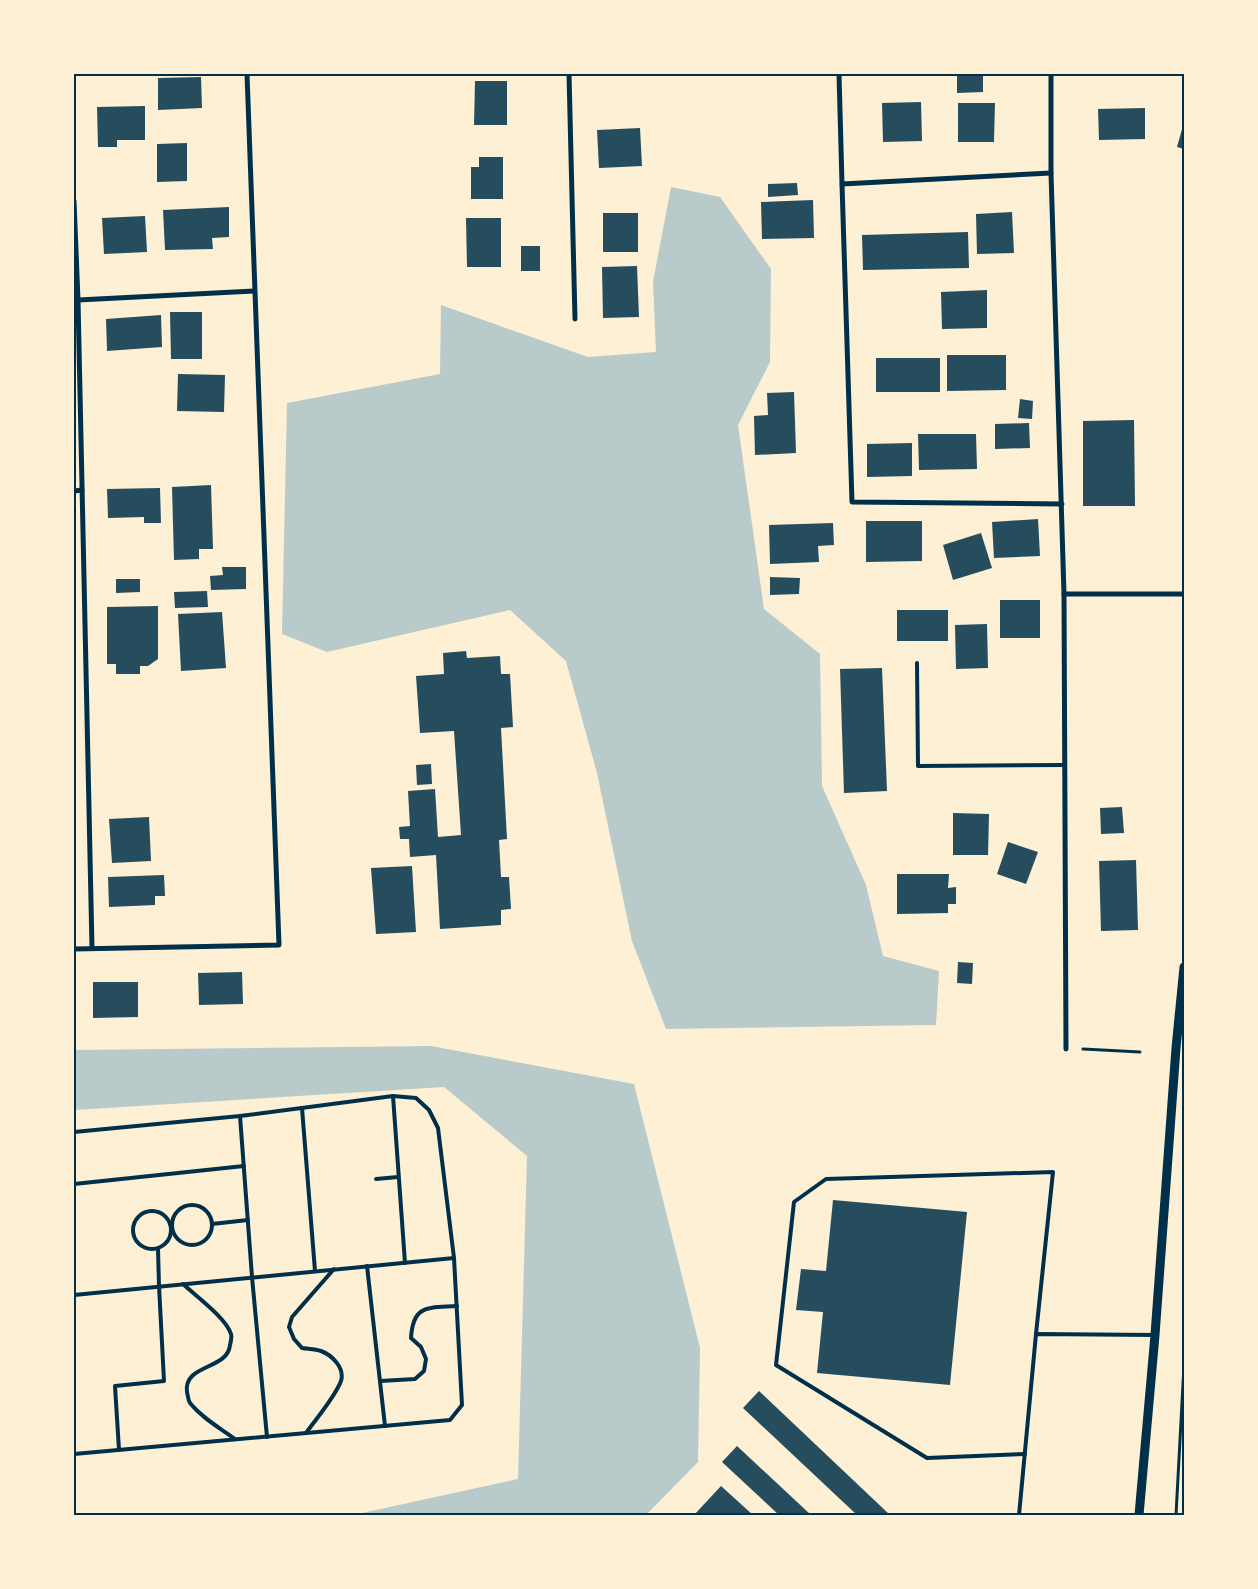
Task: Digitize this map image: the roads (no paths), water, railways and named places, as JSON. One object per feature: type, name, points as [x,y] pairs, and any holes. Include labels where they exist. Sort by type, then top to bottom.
[{"type":"street","points":[[74,949],[279,945],[247,74]]},
{"type":"street","points":[[569,74],[575,319]]},
{"type":"street","points":[[839,74],[852,502],[1062,504]]},
{"type":"street","points":[[1051,74],[1051,174],[1064,594],[1066,1049]]},
{"type":"street","points":[[842,184],[1051,174]]},
{"type":"street","points":[[74,202],[78,300],[92,948]]},
{"type":"street","points":[[78,300],[254,291]]},
{"type":"street","points":[[74,491],[82,490]]},
{"type":"street","points":[[1064,594],[1184,594]]},
{"type":"street","points":[[1139,1515],[1180,1048],[1184,967]]},
{"type":"lane","points":[[918,663],[918,766],[1065,765]]},
{"type":"lane","points":[[392,1096],[405,1263]]},
{"type":"lane","points":[[74,1132],[240,1116],[392,1096],[416,1098],[428,1110],[438,1128],[454,1258],[462,1405],[450,1420],[74,1454]]},
{"type":"lane","points":[[302,1108],[315,1271]]},
{"type":"lane","points":[[240,1116],[252,1277],[267,1437]]},
{"type":"lane","points":[[74,1184],[244,1166]]},
{"type":"lane","points":[[1019,1515],[1053,1172],[826,1179],[794,1202],[776,1365],[927,1458],[1025,1454]]},
{"type":"lane","points":[[376,1180],[398,1177]]},
{"type":"lane","points":[[212,1224],[206,1211],[196,1205],[191,1205],[177,1211],[172,1221],[172,1226],[171,1236],[158,1249],[143,1248],[137,1243],[132,1232],[137,1217],[147,1211],[157,1211],[167,1217],[172,1226],[174,1232],[180,1241],[187,1245],[202,1242],[207,1238],[212,1224]]},
{"type":"lane","points":[[212,1224],[248,1220]]},
{"type":"lane","points":[[119,1450],[115,1386],[164,1381],[158,1286],[158,1249]]},
{"type":"lane","points":[[74,1295],[454,1258]]},
{"type":"lane","points":[[367,1266],[385,1426]]},
{"type":"lane","points":[[306,1433],[342,1379],[339,1366],[332,1357],[320,1350],[302,1348],[294,1339],[290,1327],[292,1317],[334,1269]]},
{"type":"lane","points":[[183,1284],[225,1322],[231,1335],[230,1350],[220,1361],[202,1368],[191,1378],[186,1387],[188,1401],[235,1440]]},
{"type":"lane","points":[[380,1381],[415,1379],[424,1371],[426,1359],[421,1347],[411,1338],[412,1323],[420,1311],[457,1306]]},
{"type":"lane","points":[[1036,1334],[1155,1334]]}]
